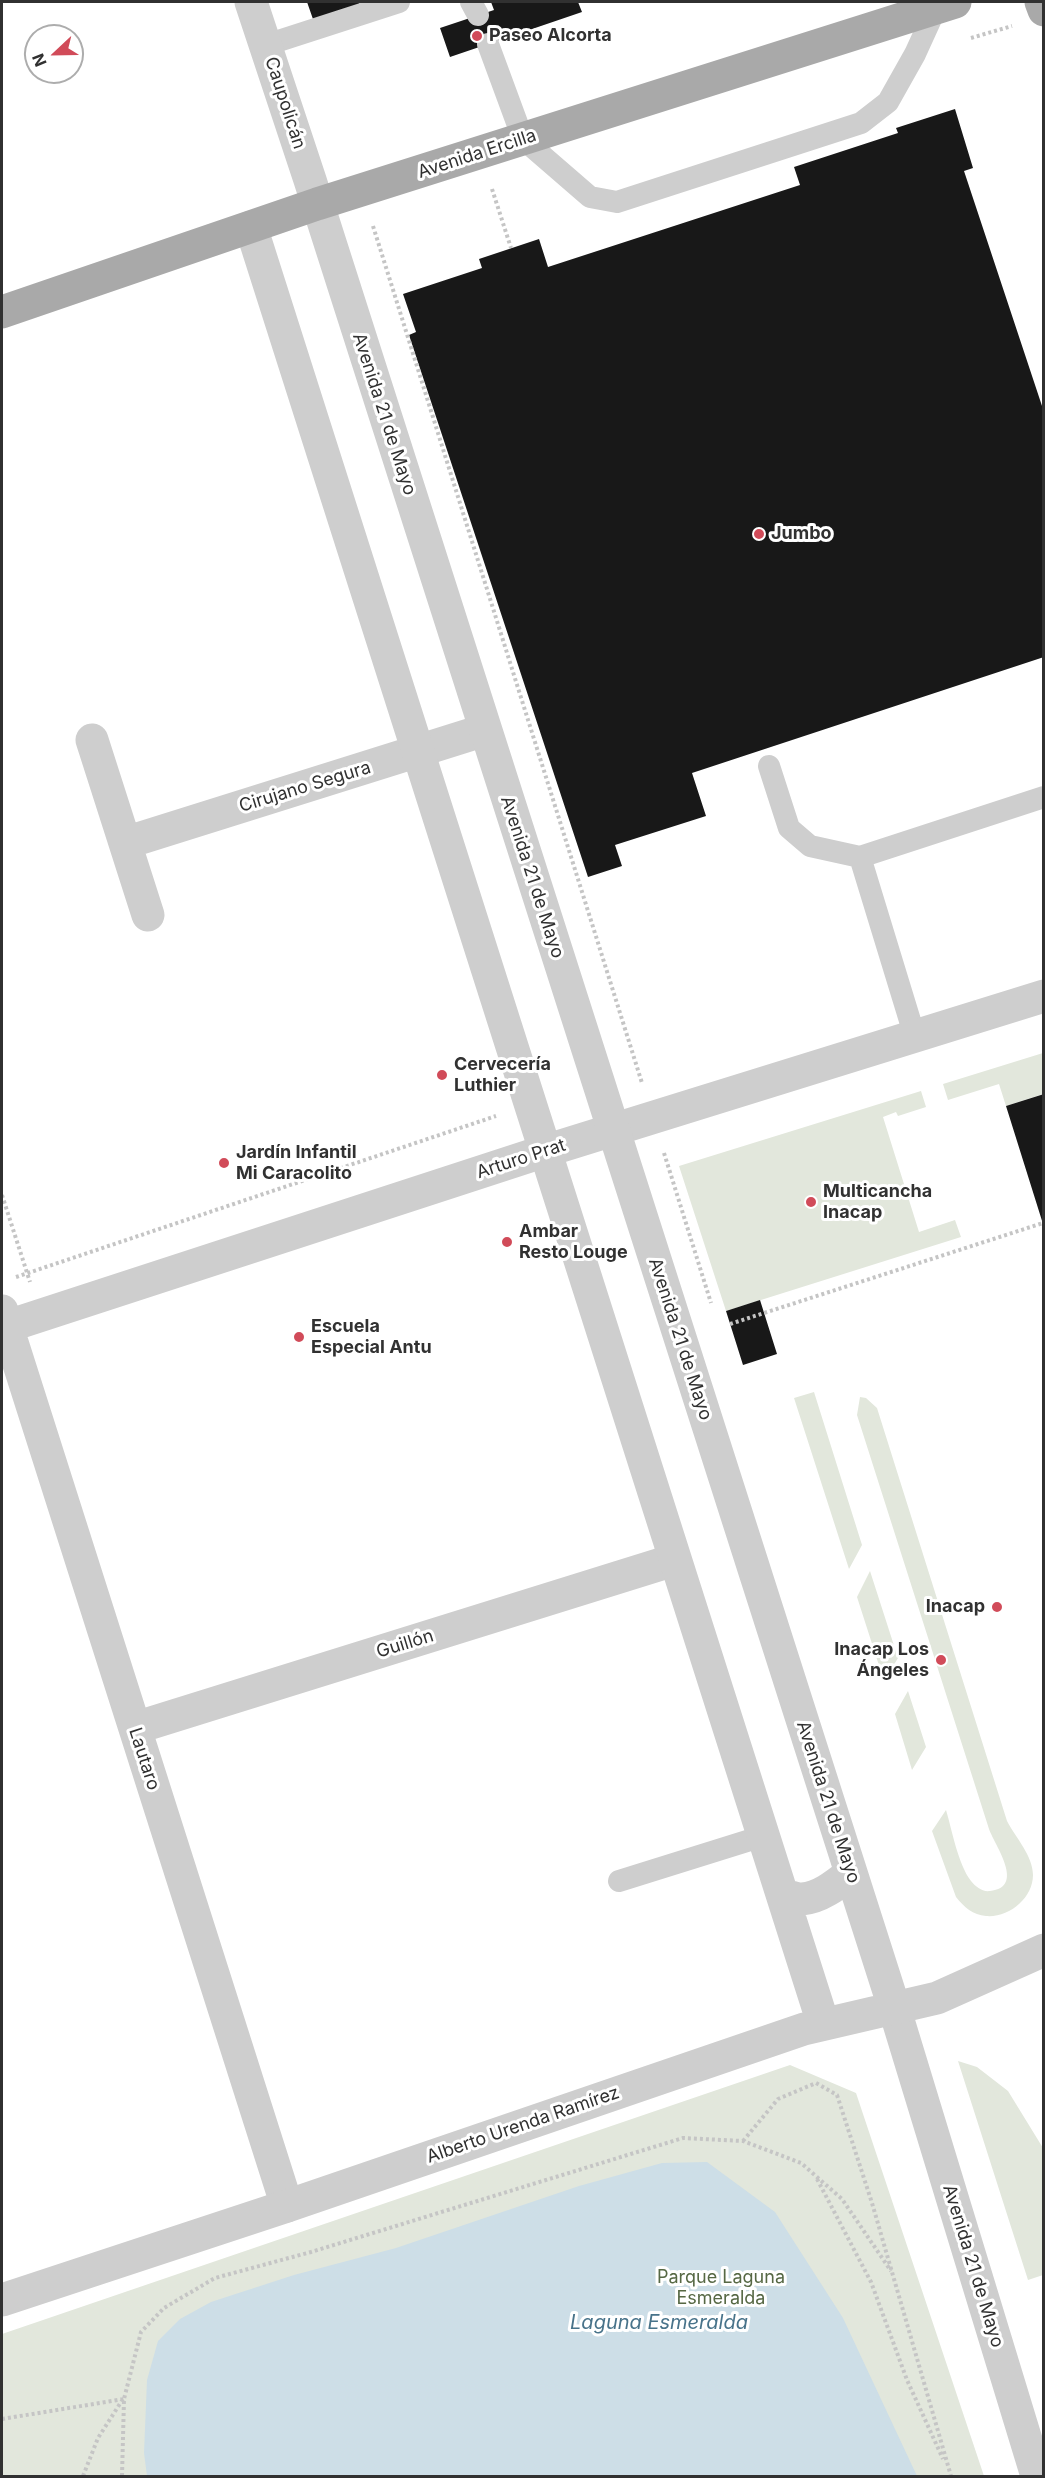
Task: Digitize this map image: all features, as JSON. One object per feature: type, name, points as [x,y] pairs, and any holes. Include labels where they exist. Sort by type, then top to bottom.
[{"type":"main road","points":[[1041,2],[1044,10]]},
{"type":"main road","name":"Avenida Ercilla","points":[[2,312],[318,204],[945,5]]},
{"type":"street","name":"Caupolicán","points":[[251,2],[318,204]]},
{"type":"street","name":"Avenida 21 de Mayo","points":[[318,204],[894,2007],[1036,2476]]},
{"type":"street","points":[[251,227],[823,2023]]},
{"type":"street","name":"Cirujano Segura","points":[[125,843],[485,730]]},
{"type":"street","points":[[92,740],[148,915]]},
{"type":"street","name":"Arturo Prat","points":[[3,1322],[40,1316],[614,1129],[1044,996]]},
{"type":"street","name":"Lautaro","points":[[3,1322],[287,2206]]},
{"type":"street","name":"Guillón","points":[[135,1728],[674,1560]]},
{"type":"street","points":[[782,1894],[801,1899],[815,1895],[830,1889],[851,1873]]},
{"type":"street","name":"Alberto Urenda Ramírez","points":[[2,2300],[287,2206],[823,2023],[937,1998],[1044,1950]]},
{"type":"lane","points":[[266,45],[399,2]]},
{"type":"lane","points":[[488,44],[523,139],[590,197],[617,202],[861,123],[888,102],[945,5]]},
{"type":"lane","points":[[769,766],[789,828],[810,846],[860,857],[1044,797]]},
{"type":"lane","points":[[860,857],[915,1037]]},
{"type":"lane","points":[[619,1881],[763,1836]]},
{"type":"path","points":[[492,189],[511,248]]},
{"type":"path","points":[[600,1086],[639,1075]]},
{"type":"path","points":[[10,1279],[531,1106]]},
{"type":"path","points":[[2,1195],[40,1316]]},
{"type":"path","points":[[730,1324],[1043,1223]]},
{"type":"path","points":[[743,2141],[777,2098],[816,2083],[837,2095],[950,2474]]},
{"type":"path","points":[[122,2476],[124,2398],[141,2332],[164,2308],[215,2278],[322,2248],[683,2138],[743,2141],[801,2163],[842,2199],[891,2271]]},
{"type":"path","points":[[816,2176],[871,2282],[907,2380],[950,2474]]},
{"type":"path","points":[[2,2419],[124,2398]]},
{"type":"path","points":[[84,2476],[98,2438],[124,2398]]},
{"type":"green space","points":[[1043,1053],[1043,1094],[1006,1106],[999,1084],[948,1100],[943,1084]]},
{"type":"green space","name":"Multicancha Inacap","points":[[921,1091],[926,1107],[898,1116],[896,1112],[883,1117],[919,1232],[955,1220],[961,1237],[726,1311],[679,1166]]},
{"type":"green space","points":[[814,1392],[862,1545],[849,1569],[794,1398]]},
{"type":"green space","points":[[860,1397],[866,1398],[877,1408],[1007,1821],[1027,1854],[1032,1868],[1032,1883],[1024,1899],[1003,1914],[986,1916],[977,1914],[959,1901],[932,1831],[946,1810],[959,1856],[971,1881],[984,1891],[1001,1888],[1006,1882],[1005,1865],[989,1829],[857,1415]]},
{"type":"green space","points":[[870,1571],[898,1658],[884,1681],[857,1597]]},
{"type":"green space","points":[[908,1691],[926,1747],[912,1770],[895,1714]]},
{"type":"green space","points":[[958,2061],[977,2067],[1008,2091],[1043,2148],[1043,2275],[1028,2280]]},
{"type":"green space","name":"Laguna Esmeralda","points":[[790,2065],[856,2093],[984,2476],[2,2476],[2,2334]]},
{"type":"water","name":"Laguna Esmeralda","points":[[707,2162],[775,2212],[843,2318],[917,2476],[147,2476],[144,2453],[147,2380],[158,2341],[180,2319],[211,2302],[294,2275],[396,2248],[579,2186],[662,2163]]},
{"type":"building","points":[[307,2],[359,2],[360,6],[314,22]]},
{"type":"building","name":"Paseo Alcorta","points":[[491,2],[578,2],[582,12],[450,57],[440,28],[494,10]]},
{"type":"building","name":"Jumbo","points":[[955,109],[973,168],[964,171],[1044,412],[1044,657],[692,773],[706,816],[615,845],[622,866],[588,877],[409,335],[416,332],[403,294],[482,268],[479,259],[539,239],[548,267],[800,185],[794,167],[898,133],[896,128]]},
{"type":"building","points":[[1044,1094],[1044,1224],[1043,1224],[1006,1106]]},
{"type":"building","points":[[760,1300],[777,1354],[743,1365],[726,1311]]},
{"type":"place","name":"Paseo Alcorta","points":[[477,36]]},
{"type":"place","name":"Jumbo","points":[[759,534]]},
{"type":"place","name":"Cervecería Luthier","points":[[442,1075]]},
{"type":"place","name":"Jardín Infantil Mi Caracolito","points":[[224,1163]]},
{"type":"place","name":"Multicancha Inacap","points":[[811,1202]]},
{"type":"place","name":"Ambar Resto Louge","points":[[507,1242]]},
{"type":"place","name":"Escuela Especial Antu","points":[[299,1337]]},
{"type":"place","name":"Inacap","points":[[997,1607]]},
{"type":"place","name":"Inacap Los Ángeles","points":[[941,1660]]},
{"type":"park label","name":"Parque Laguna Esmeralda","points":[[721,2288]]}]
